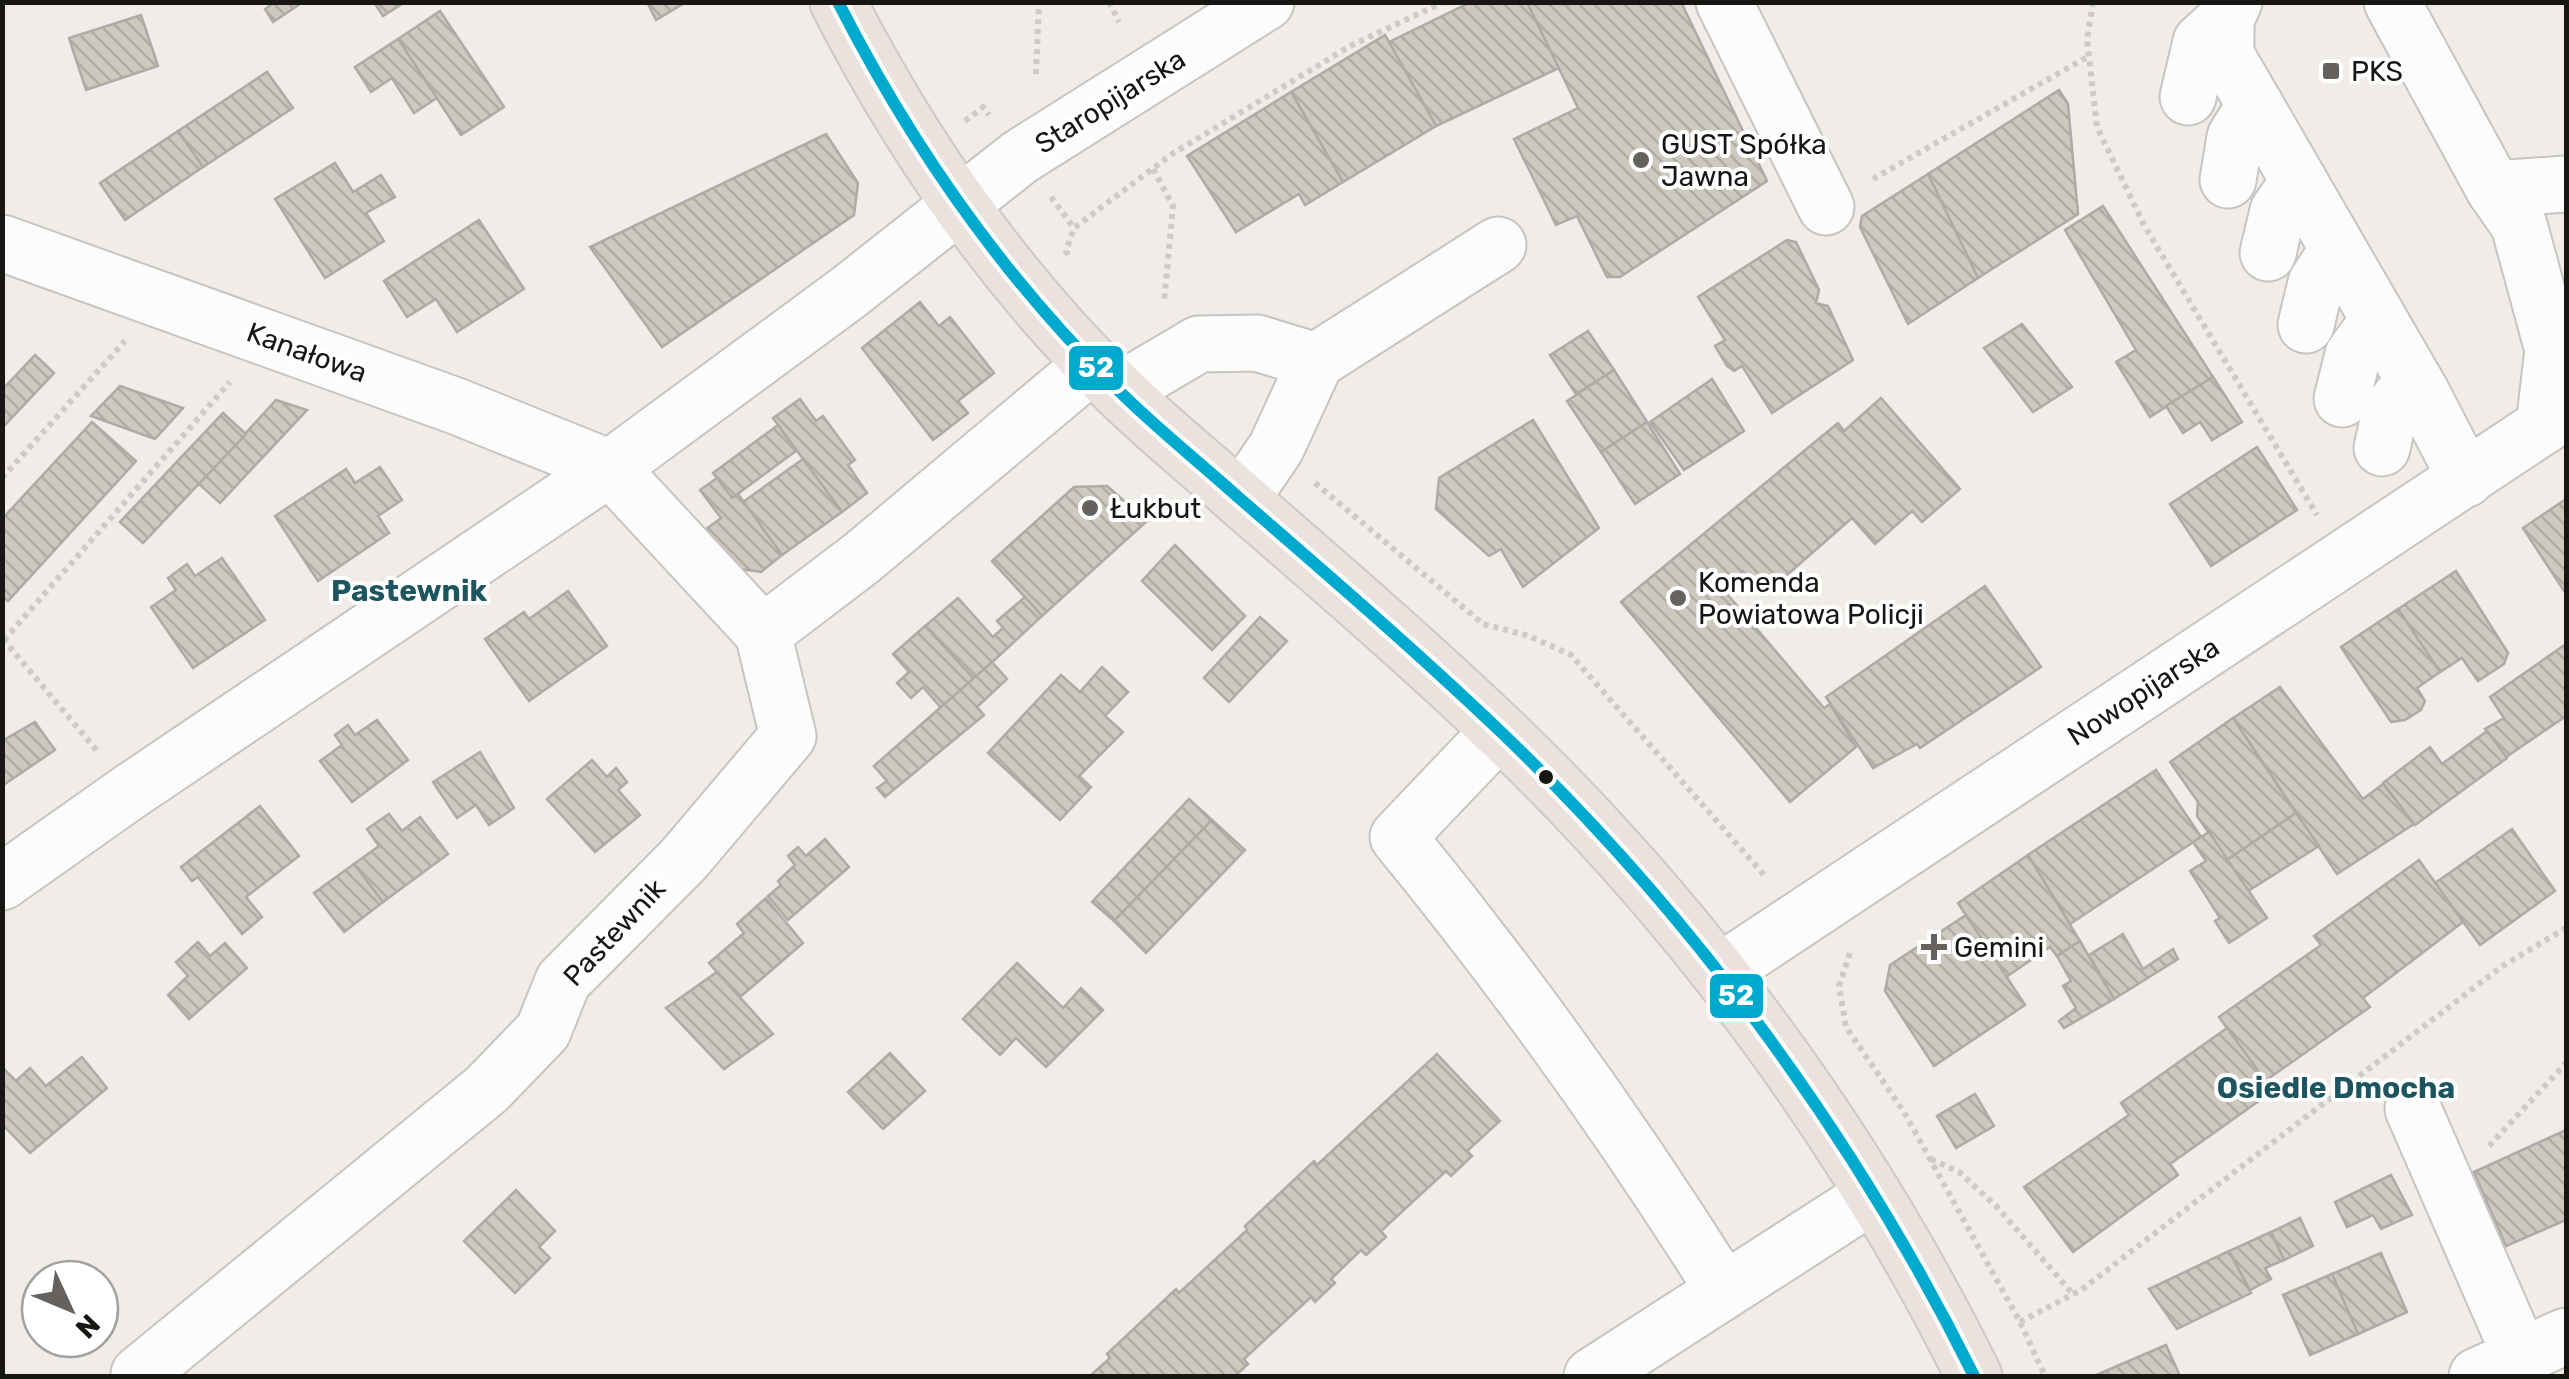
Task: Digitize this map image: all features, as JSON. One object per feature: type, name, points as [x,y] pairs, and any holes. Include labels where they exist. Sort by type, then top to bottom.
[{"type":"main road","points":[[838,2],[890,96],[958,204],[1032,298],[1106,378],[1500,731],[1604,838],[1720,972],[1799,1081],[1873,1195],[1974,1376]]},
{"type":"street","name":"Staropijarska","points":[[958,204],[1020,157],[1266,2]]},
{"type":"street","points":[[1724,2],[1826,206]]},
{"type":"street","points":[[2392,2],[2494,189],[2519,225],[2553,350],[2555,418]]},
{"type":"street","points":[[2188,96],[2201,42],[2230,11]]},
{"type":"street","points":[[2230,11],[2226,54],[2414,380],[2466,478]]},
{"type":"street","points":[[2228,180],[2235,137],[2255,105]]},
{"type":"street","points":[[2268,252],[2278,211],[2300,181]]},
{"type":"street","points":[[2494,189],[2566,184]]},
{"type":"street","points":[[2,882],[610,468],[849,292],[958,204]]},
{"type":"street","name":"Kanałowa","points":[[2,243],[456,406],[610,468]]},
{"type":"street","points":[[1240,499],[1276,448],[1316,361],[1498,244]]},
{"type":"street","points":[[2306,325],[2316,284],[2338,249]]},
{"type":"street","points":[[2342,400],[2352,355],[2379,320]]},
{"type":"street","points":[[763,632],[1106,378],[1172,359],[1199,344],[1257,343],[1316,361]]},
{"type":"street","points":[[2382,448],[2390,411],[2414,380]]},
{"type":"street","name":"Nowopijarska","points":[[1720,972],[2555,418]]},
{"type":"street","name":"Pastewnik","points":[[140,1374],[486,1089],[543,1031],[563,981],[684,859],[788,736],[763,632],[610,468]]},
{"type":"street","points":[[1500,731],[1398,837],[1501,966],[1662,1193],[1724,1290]]},
{"type":"street","points":[[2413,1109],[2521,1356]]},
{"type":"street","points":[[1592,1376],[1873,1195]]},
{"type":"path","points":[[1036,74],[1039,2]]},
{"type":"path","points":[[1108,2],[1119,22]]},
{"type":"path","points":[[1070,260],[1066,250],[1074,228],[1172,154],[1352,44],[1444,2]]},
{"type":"path","points":[[2093,2],[2087,39],[2097,127],[2144,225],[2317,514],[2310,528]]},
{"type":"path","points":[[1826,206],[2089,56]]},
{"type":"path","points":[[1153,169],[1172,206],[1162,315],[1154,343],[1172,359]]},
{"type":"path","points":[[2,478],[162,300]]},
{"type":"path","points":[[128,793],[3,639],[237,374]]},
{"type":"path","points":[[1276,448],[1482,624],[1529,636],[1571,656],[1762,874],[1772,878]]},
{"type":"path","points":[[2020,1322],[2073,1294],[2501,966],[2566,928]]},
{"type":"path","points":[[1859,942],[1848,955],[1839,986],[1846,1027],[1904,1112],[2020,1322],[2045,1376]]},
{"type":"path","points":[[2450,1194],[2488,1146],[2566,1062]]},
{"type":"path","points":[[1929,1158],[1959,1172],[1996,1206],[2073,1294]]},
{"type":"building","points":[[275,2],[303,2],[273,22],[265,9]]},
{"type":"building","points":[[374,2],[405,2],[383,16]]},
{"type":"building","points":[[647,2],[686,2],[656,20]]},
{"type":"building","points":[[1471,2],[1527,2],[1559,68],[1436,126],[1389,42]]},
{"type":"building","name":"GUST Spółka Jawna","points":[[1527,2],[1681,2],[1767,181],[1620,277],[1607,277],[1577,216],[1556,225],[1514,139],[1578,108]]},
{"type":"building","points":[[440,11],[504,107],[461,135],[398,39]]},
{"type":"building","points":[[141,15],[158,66],[86,90],[69,38]]},
{"type":"building","points":[[1385,35],[1436,126],[1343,182],[1291,92]]},
{"type":"building","points":[[398,39],[437,98],[414,113],[392,78],[371,92],[355,67]]},
{"type":"building","points":[[267,72],[293,108],[203,167],[178,131]]},
{"type":"building","points":[[2059,90],[2068,104],[2078,214],[1978,278],[1928,174]]},
{"type":"building","points":[[1291,92],[1343,182],[1305,205],[1299,194],[1236,232],[1187,156]]},
{"type":"building","points":[[178,131],[203,167],[125,220],[100,183]]},
{"type":"building","points":[[826,134],[858,183],[854,215],[662,347],[590,247]]},
{"type":"building","points":[[335,163],[353,192],[381,175],[395,197],[366,213],[384,241],[325,278],[275,199]]},
{"type":"building","points":[[1928,174],[1978,278],[1908,324],[1860,227],[1862,216]]},
{"type":"building","points":[[2103,206],[2213,377],[2150,417],[2116,362],[2136,350],[2065,230]]},
{"type":"building","points":[[479,220],[524,289],[457,332],[436,299],[407,317],[384,281]]},
{"type":"building","points":[[1787,240],[1796,242],[1819,290],[1816,303],[1828,306],[1853,360],[1772,413],[1742,366],[1734,371],[1727,366],[1715,346],[1725,340],[1698,297]]},
{"type":"building","points":[[920,302],[939,326],[950,317],[994,373],[958,401],[968,413],[933,440],[862,348]]},
{"type":"building","points":[[2022,324],[2072,387],[2033,412],[1984,348]]},
{"type":"building","points":[[1588,331],[1614,370],[1576,394],[1550,355]]},
{"type":"building","points":[[35,355],[54,373],[2,428],[2,390]]},
{"type":"building","points":[[1614,370],[1647,422],[1601,452],[1567,401]]},
{"type":"building","points":[[2213,377],[2242,422],[2212,440],[2200,422],[2183,433],[2166,406]]},
{"type":"building","points":[[1712,379],[1744,431],[1684,470],[1650,422]]},
{"type":"building","points":[[120,386],[183,408],[155,439],[91,416]]},
{"type":"building","name":"Komenda Powiatowa Policji","points":[[1881,398],[1960,489],[1922,522],[1912,511],[1875,544],[1852,518],[1764,595],[1743,571],[1722,588],[1824,708],[1830,704],[1856,747],[1790,802],[1621,602],[1838,423],[1844,431]]},
{"type":"building","points":[[800,399],[816,421],[823,416],[855,460],[848,465],[867,493],[842,512],[773,418]]},
{"type":"building","points":[[276,400],[307,410],[220,503],[199,484]]},
{"type":"building","points":[[223,413],[246,434],[143,543],[120,522]]},
{"type":"building","points":[[1533,420],[1599,528],[1523,587],[1501,549],[1489,556],[1436,509],[1439,478]]},
{"type":"building","points":[[92,422],[136,461],[8,601],[2,596],[2,519]]},
{"type":"building","points":[[1647,422],[1680,474],[1635,504],[1601,452]]},
{"type":"building","points":[[778,425],[796,451],[732,498],[713,473]]},
{"type":"building","points":[[2257,447],[2297,510],[2211,566],[2170,504]]},
{"type":"building","points":[[803,459],[842,512],[782,555],[743,502]]},
{"type":"building","points":[[380,467],[402,500],[378,516],[389,533],[318,581],[275,516],[346,469],[355,483]]},
{"type":"building","points":[[717,478],[732,498],[738,494],[782,555],[761,572],[741,569],[705,530],[721,518],[700,490]]},
{"type":"building","points":[[1107,486],[1147,521],[1042,616],[992,561],[1074,487]]},
{"type":"building","points":[[2566,499],[2566,590],[2564,591],[2523,528]]},
{"type":"building","points":[[1175,545],[1245,616],[1212,650],[1142,581]]},
{"type":"building","points":[[222,558],[265,620],[193,668],[151,607],[176,590],[168,578],[187,564],[195,576]]},
{"type":"building","points":[[2456,571],[2508,653],[2504,664],[2478,681],[2462,658],[2440,672],[2398,609]]},
{"type":"building","points":[[1985,586],[2041,667],[1920,748],[1917,744],[1873,768],[1826,697]]},
{"type":"building","points":[[568,591],[607,646],[529,701],[485,639],[524,612],[529,619]]},
{"type":"building","points":[[1025,597],[1042,616],[974,679],[925,626],[958,598],[993,637],[1003,628],[997,621]]},
{"type":"building","points":[[2398,609],[2440,672],[2417,688],[2425,701],[2421,710],[2405,720],[2391,722],[2341,647]]},
{"type":"building","points":[[1260,617],[1287,641],[1229,702],[1204,678]]},
{"type":"building","points":[[925,626],[974,679],[942,709],[923,687],[911,698],[897,683],[909,672],[893,654]]},
{"type":"building","points":[[2563,646],[2566,716],[2506,757],[2485,729],[2504,718],[2490,697]]},
{"type":"building","points":[[992,662],[1007,679],[977,707],[984,715],[885,797],[877,788],[887,781],[874,766]]},
{"type":"building","points":[[1102,667],[1128,692],[1105,716],[1123,732],[1079,776],[1091,787],[1060,820],[988,753],[1061,675],[1080,692]]},
{"type":"building","points":[[2280,687],[2363,799],[2383,784],[2414,824],[2337,874],[2233,718]]},
{"type":"building","points":[[2233,718],[2296,813],[2227,860],[2197,816],[2198,802],[2170,762]]},
{"type":"building","points":[[377,720],[408,760],[352,802],[320,761],[342,745],[335,735],[348,725],[355,735]]},
{"type":"building","points":[[35,722],[55,750],[2,786],[2,741]]},
{"type":"building","points":[[2487,731],[2507,758],[2415,825],[2383,783],[2430,747],[2442,764]]},
{"type":"building","points":[[480,752],[514,808],[489,825],[476,805],[457,818],[433,782]]},
{"type":"building","points":[[592,760],[607,777],[616,768],[627,782],[618,790],[640,815],[595,852],[547,799]]},
{"type":"building","points":[[2156,770],[2201,837],[2070,924],[2028,855]]},
{"type":"building","points":[[1189,799],[1212,820],[1114,921],[1092,902]]},
{"type":"building","points":[[260,806],[299,856],[246,897],[262,917],[242,934],[198,877],[192,881],[181,867]]},
{"type":"building","points":[[2296,813],[2319,846],[2248,891],[2227,860]]},
{"type":"building","points":[[389,814],[402,831],[420,817],[448,854],[383,902],[354,864],[379,846],[367,829]]},
{"type":"building","points":[[1212,820],[1245,850],[1146,953],[1114,921]]},
{"type":"building","points":[[2512,829],[2555,891],[2480,945],[2435,883]]},
{"type":"building","points":[[2209,832],[2267,918],[2229,943],[2215,921],[2220,918],[2190,871],[2206,861],[2193,842]]},
{"type":"building","points":[[825,839],[849,867],[788,920],[768,896],[795,865],[788,856],[798,847],[806,856]]},
{"type":"building","points":[[2028,855],[2080,941],[2057,956],[2050,947],[2006,977],[1958,903]]},
{"type":"building","points":[[2419,860],[2463,922],[2363,998],[2370,1007],[2265,1081],[2219,1017],[2321,945],[2314,936]]},
{"type":"building","points":[[354,864],[383,902],[344,932],[314,893]]},
{"type":"building","points":[[766,898],[803,943],[739,998],[709,963],[744,933],[737,924]]},
{"type":"building","points":[[1966,915],[2025,1005],[1934,1066],[1885,991],[1890,965]]},
{"type":"building","points":[[2123,934],[2143,969],[2173,949],[2178,959],[2114,999],[2089,955]]},
{"type":"building","points":[[2080,941],[2114,999],[2064,1028],[2059,1021],[2076,1008],[2063,986],[2071,981],[2057,956]]},
{"type":"building","points":[[198,942],[210,956],[225,943],[247,968],[189,1019],[168,995],[188,976],[176,962]]},
{"type":"building","points":[[1017,963],[1063,1008],[1081,988],[1103,1010],[1046,1067],[1016,1038],[1000,1055],[963,1019]]},
{"type":"building","points":[[717,972],[773,1034],[724,1069],[666,1008]]},
{"type":"building","points":[[2227,1028],[2273,1091],[2170,1164],[2178,1175],[2073,1252],[2024,1187],[2129,1115],[2121,1103]]},
{"type":"building","points":[[890,1053],[925,1091],[883,1129],[848,1092]]},
{"type":"building","points":[[1437,1054],[1500,1121],[1467,1151],[1472,1156],[1451,1176],[1446,1171],[1381,1231],[1386,1237],[1366,1255],[1361,1250],[1331,1279],[1335,1283],[1315,1302],[1311,1297],[1244,1359],[1248,1364],[1235,1376],[1090,1376],[1110,1358],[1107,1354],[1176,1289],[1179,1293],[1314,1161],[1317,1165]]},
{"type":"building","points":[[82,1057],[107,1088],[30,1153],[2,1124],[2,1067],[16,1081],[30,1068],[46,1086]]},
{"type":"building","points":[[1975,1094],[1994,1126],[1956,1148],[1937,1116]]},
{"type":"building","points":[[2566,1130],[2566,1220],[2506,1246],[2474,1172]]},
{"type":"building","points":[[2391,1175],[2412,1215],[2381,1229],[2373,1215],[2347,1227],[2335,1202]]},
{"type":"building","points":[[516,1190],[555,1231],[539,1247],[550,1258],[515,1293],[464,1241]]},
{"type":"building","points":[[2300,1218],[2313,1246],[2284,1260],[2271,1232]]},
{"type":"building","points":[[2271,1232],[2284,1260],[2265,1268],[2271,1279],[2250,1290],[2229,1251]]},
{"type":"building","points":[[2229,1251],[2251,1293],[2177,1329],[2149,1289]]},
{"type":"building","points":[[2381,1253],[2407,1312],[2358,1334],[2332,1274]]},
{"type":"building","points":[[2332,1274],[2358,1334],[2310,1355],[2283,1295]]},
{"type":"building","points":[[2166,1345],[2180,1376],[2094,1376]]},
{"type":"transit line","name":"52","points":[[838,2],[928,158],[998,255],[1075,346],[1146,417],[1501,732],[1640,877],[1704,954],[1765,1033],[1877,1200],[1974,1376]]},
{"type":"place","name":"PKS","points":[[2331,71]]},
{"type":"place","name":"GUST Spółka Jawna","points":[[1641,160]]},
{"type":"place","name":"Łukbut","points":[[1090,508]]},
{"type":"place","name":"Komenda Powiatowa Policji","points":[[1678,598]]},
{"type":"place","name":"Gemini","points":[[1934,947]]},
{"type":"district","name":"Pastewnik","points":[[409,591]]},
{"type":"district","name":"Osiedle Dmocha","points":[[2336,1088]]}]
